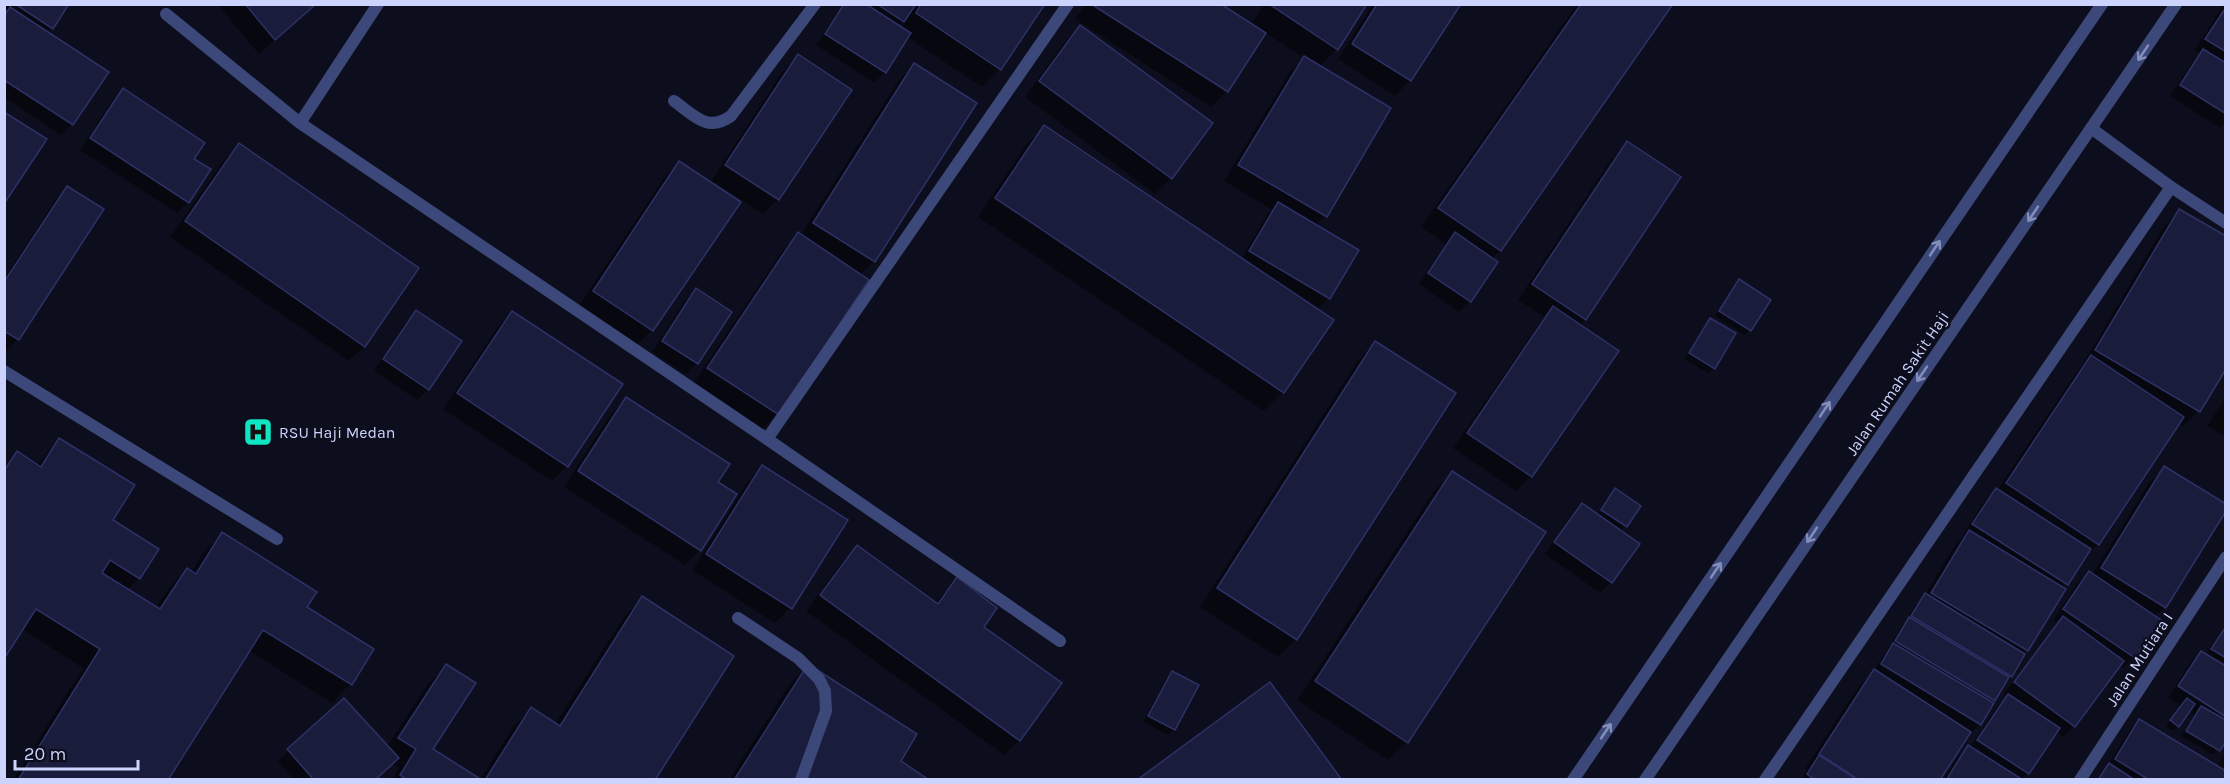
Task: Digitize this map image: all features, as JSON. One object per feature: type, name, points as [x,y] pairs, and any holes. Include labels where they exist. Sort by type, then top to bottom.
[{"type":"street","points":[[300,123],[378,4]]},
{"type":"street","points":[[674,100],[706,124],[721,123],[731,116],[815,4]]},
{"type":"street","points":[[767,439],[1068,4]]},
{"type":"street","points":[[1573,780],[2102,4]]},
{"type":"street","name":"Jalan Rumah Sakit Haji","points":[[1645,780],[2176,4]]},
{"type":"street","points":[[166,14],[300,123],[767,439],[1060,641]]},
{"type":"street","points":[[2091,128],[2171,187],[2226,223]]},
{"type":"street","points":[[1765,780],[2171,187]]},
{"type":"street","points":[[4,371],[277,539]]},
{"type":"street","name":"Jalan Mutiara I","points":[[2079,780],[2226,557]]},
{"type":"street","points":[[738,618],[798,658],[819,680],[825,691],[826,711],[801,780]]},
{"type":"building","points":[[15,4],[69,4],[53,29]]},
{"type":"building","points":[[245,4],[316,4],[275,40]]},
{"type":"building","points":[[844,4],[866,4],[911,33],[886,73],[825,34]]},
{"type":"building","points":[[877,4],[916,4],[904,22]]},
{"type":"building","points":[[921,4],[1045,4],[1001,70],[916,13]]},
{"type":"building","points":[[1091,4],[1221,4],[1266,33],[1228,92]]},
{"type":"building","points":[[1269,4],[1367,4],[1338,50]]},
{"type":"building","points":[[1377,4],[1461,4],[1411,81],[1352,44]]},
{"type":"building","points":[[1581,4],[1673,4],[1501,251],[1438,208]]},
{"type":"building","points":[[10,7],[109,72],[73,125],[4,80],[4,16]]},
{"type":"building","points":[[2226,7],[2226,52],[2205,39]]},
{"type":"building","points":[[1080,25],[1213,123],[1172,179],[1039,81]]},
{"type":"building","points":[[2203,49],[2226,63],[2226,114],[2180,85]]},
{"type":"building","points":[[798,54],[852,90],[779,200],[725,165]]},
{"type":"building","points":[[1304,56],[1391,108],[1327,217],[1238,165]]},
{"type":"building","points":[[914,63],[977,103],[875,262],[813,223]]},
{"type":"building","points":[[123,88],[205,143],[194,159],[211,169],[189,203],[90,138]]},
{"type":"building","points":[[4,112],[47,139],[4,204]]},
{"type":"building","points":[[1044,125],[1334,320],[1284,393],[995,198]]},
{"type":"building","points":[[1627,141],[1681,177],[1586,320],[1532,284]]},
{"type":"building","points":[[239,143],[419,268],[365,347],[185,221]]},
{"type":"building","points":[[679,161],[741,202],[653,331],[593,291]]},
{"type":"building","points":[[67,186],[104,209],[19,340],[4,331],[4,282]]},
{"type":"building","points":[[1278,202],[1359,250],[1330,299],[1249,251]]},
{"type":"building","points":[[2179,209],[2226,236],[2226,369],[2200,412],[2095,350]]},
{"type":"building","points":[[798,232],[869,280],[779,415],[707,368]]},
{"type":"building","points":[[1455,232],[1498,262],[1471,302],[1428,273]]},
{"type":"building","points":[[1739,279],[1771,300],[1751,331],[1719,311]]},
{"type":"building","points":[[696,288],[732,312],[698,364],[662,341]]},
{"type":"building","points":[[1553,306],[1619,351],[1532,477],[1467,433]]},
{"type":"building","points":[[416,310],[462,341],[429,390],[383,359]]},
{"type":"building","points":[[512,311],[623,384],[568,467],[457,393]]},
{"type":"building","points":[[1710,318],[1736,333],[1715,369],[1689,353]]},
{"type":"building","points":[[1375,341],[1456,393],[1297,640],[1217,588]]},
{"type":"building","points":[[2091,355],[2184,417],[2099,545],[2006,483]]},
{"type":"building","points":[[626,397],[730,464],[718,482],[737,494],[701,551],[578,471]]},
{"type":"building","points":[[59,438],[135,485],[113,520],[159,549],[140,579],[110,560],[102,573],[160,609],[187,568],[196,574],[222,532],[317,592],[307,607],[374,649],[352,685],[263,630],[168,780],[18,780],[100,649],[36,609],[4,659],[4,471],[17,451],[41,467]]},
{"type":"building","points":[[762,465],[848,520],[792,609],[706,554]]},
{"type":"building","points":[[2164,466],[2226,504],[2226,511],[2166,608],[2101,568]]},
{"type":"building","points":[[1452,471],[1546,532],[1408,743],[1315,681]]},
{"type":"building","points":[[1615,488],[1641,506],[1627,527],[1601,510]]},
{"type":"building","points":[[1996,488],[2091,549],[2068,585],[1972,524]]},
{"type":"building","points":[[1582,503],[1640,544],[1612,583],[1554,542]]},
{"type":"building","points":[[1969,530],[2066,589],[2028,651],[1931,593]]},
{"type":"building","points":[[857,545],[938,604],[957,577],[997,608],[984,627],[1062,683],[1020,741],[820,595]]},
{"type":"building","points":[[2089,571],[2161,620],[2135,658],[2063,609]]},
{"type":"building","points":[[1925,593],[2025,654],[2012,677],[1911,616]]},
{"type":"building","points":[[642,596],[734,656],[655,780],[485,780],[531,707],[560,726]]},
{"type":"building","points":[[2063,616],[2124,661],[2075,727],[2014,682]]},
{"type":"building","points":[[1909,617],[2009,677],[1995,701],[1895,641]]},
{"type":"building","points":[[2226,626],[2226,658],[2211,649]]},
{"type":"building","points":[[1893,643],[1994,703],[1981,725],[1881,664]]},
{"type":"building","points":[[2201,651],[2226,666],[2226,717],[2178,686]]},
{"type":"building","points":[[446,664],[476,683],[433,749],[482,780],[407,780],[400,775],[416,749],[398,738]]},
{"type":"building","points":[[808,664],[917,734],[901,761],[929,780],[734,780]]},
{"type":"building","points":[[1874,669],[1971,732],[1940,780],[1859,780],[1819,754]]},
{"type":"building","points":[[1172,671],[1199,685],[1175,730],[1148,716]]},
{"type":"building","points":[[1270,682],[1342,780],[1137,780]]},
{"type":"building","points":[[2008,694],[2060,728],[2029,774],[1977,740]]},
{"type":"building","points":[[344,698],[399,758],[375,780],[314,780],[287,749]]},
{"type":"building","points":[[2187,698],[2195,704],[2179,727],[2170,720]]},
{"type":"building","points":[[2201,706],[2226,720],[2226,741],[2220,751],[2186,731]]},
{"type":"building","points":[[2139,719],[2226,771],[2226,780],[2149,780],[2115,759]]},
{"type":"building","points":[[1968,745],[2020,778],[2019,780],[1952,780],[1948,777]]},
{"type":"building","points":[[1819,755],[1858,780],[1815,780],[1807,774]]},
{"type":"building","points":[[2109,763],[2135,780],[2098,780]]},
{"type":"place","name":"RSU Haji Medan","points":[[258,432]]}]
